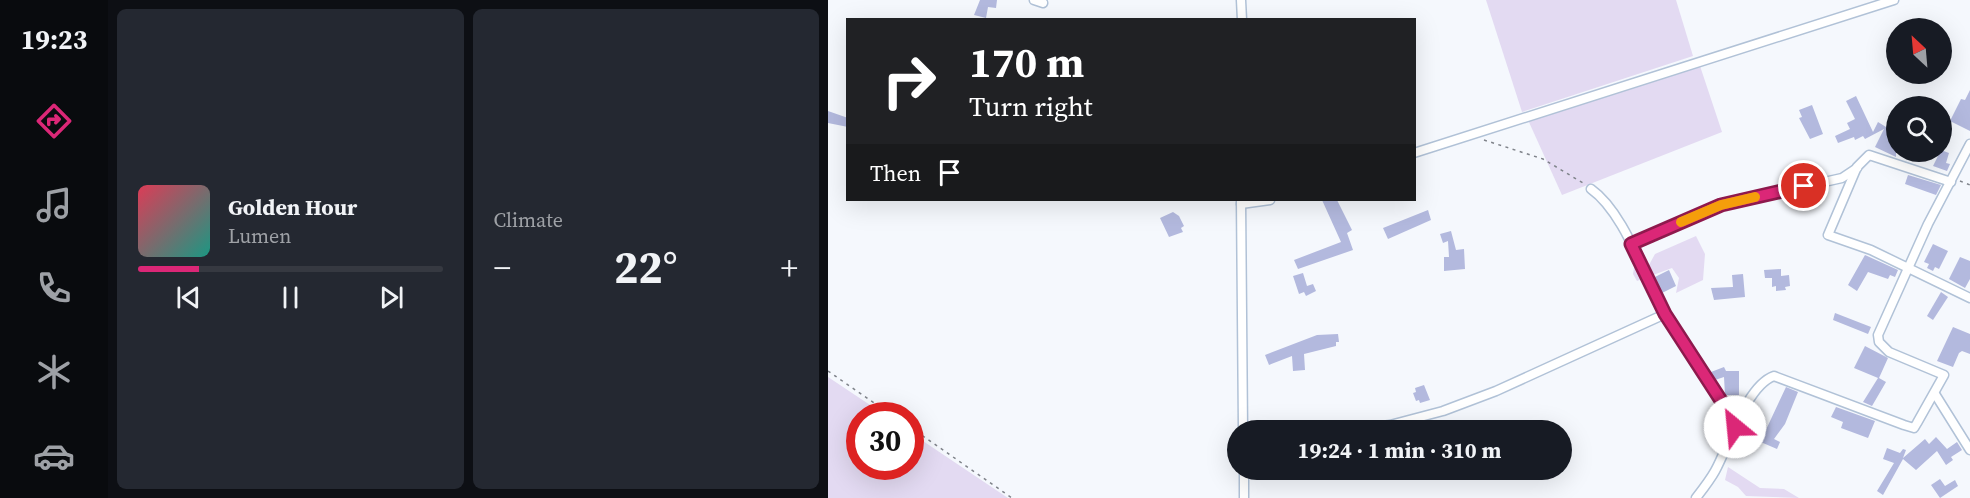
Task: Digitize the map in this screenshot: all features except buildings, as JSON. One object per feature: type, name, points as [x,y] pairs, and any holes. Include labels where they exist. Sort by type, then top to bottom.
[{"type":"street","points":[[1241,0],[1242,18]]},
{"type":"street","points":[[1416,152],[1894,0]]},
{"type":"street","points":[[1696,498],[1716,470],[1744,409],[1767,378],[1774,376],[1914,428],[1944,375],[1890,352],[1878,339],[1908,267],[1970,144]]},
{"type":"street","points":[[1631,244],[1721,205],[1842,178],[1869,155],[1952,179]]},
{"type":"street","points":[[1857,167],[1828,235],[1908,267],[1970,298]]},
{"type":"street","points":[[1591,189],[1600,195],[1631,244],[1665,314],[1733,419],[1735,427]]},
{"type":"street","points":[[1241,202],[1243,420]]},
{"type":"street","points":[[1409,420],[1443,411],[1496,391],[1665,314]]},
{"type":"street","points":[[1935,394],[1970,450]]},
{"type":"street","points":[[1244,480],[1244,498]]},
{"type":"path","points":[[1469,135],[1543,159],[1591,189]]},
{"type":"path","points":[[1952,179],[1970,185]]},
{"type":"path","points":[[828,371],[873,402]]},
{"type":"path","points":[[924,437],[1012,498]]},
{"type":"shaded area","points":[[1486,0],[1676,0],[1693,56],[1522,112]]},
{"type":"shaded area","points":[[1700,66],[1722,132],[1562,195],[1528,120]]},
{"type":"shaded area","points":[[1696,236],[1705,254],[1703,280],[1676,293],[1679,278],[1672,268],[1637,281],[1633,274],[1634,268],[1649,265],[1655,254]]},
{"type":"shaded area","points":[[828,377],[866,402],[846,402],[846,480],[924,480],[924,442],[1008,498],[828,498]]},
{"type":"shaded area","points":[[1728,467],[1760,488],[1784,489],[1799,498],[1746,496],[1738,487],[1725,480]]},
{"type":"slow traffic","points":[[1681,222],[1721,205],[1755,197]]},
{"type":"route","points":[[1735,427],[1733,419],[1665,314],[1631,244],[1721,205],[1804,186]]}]
